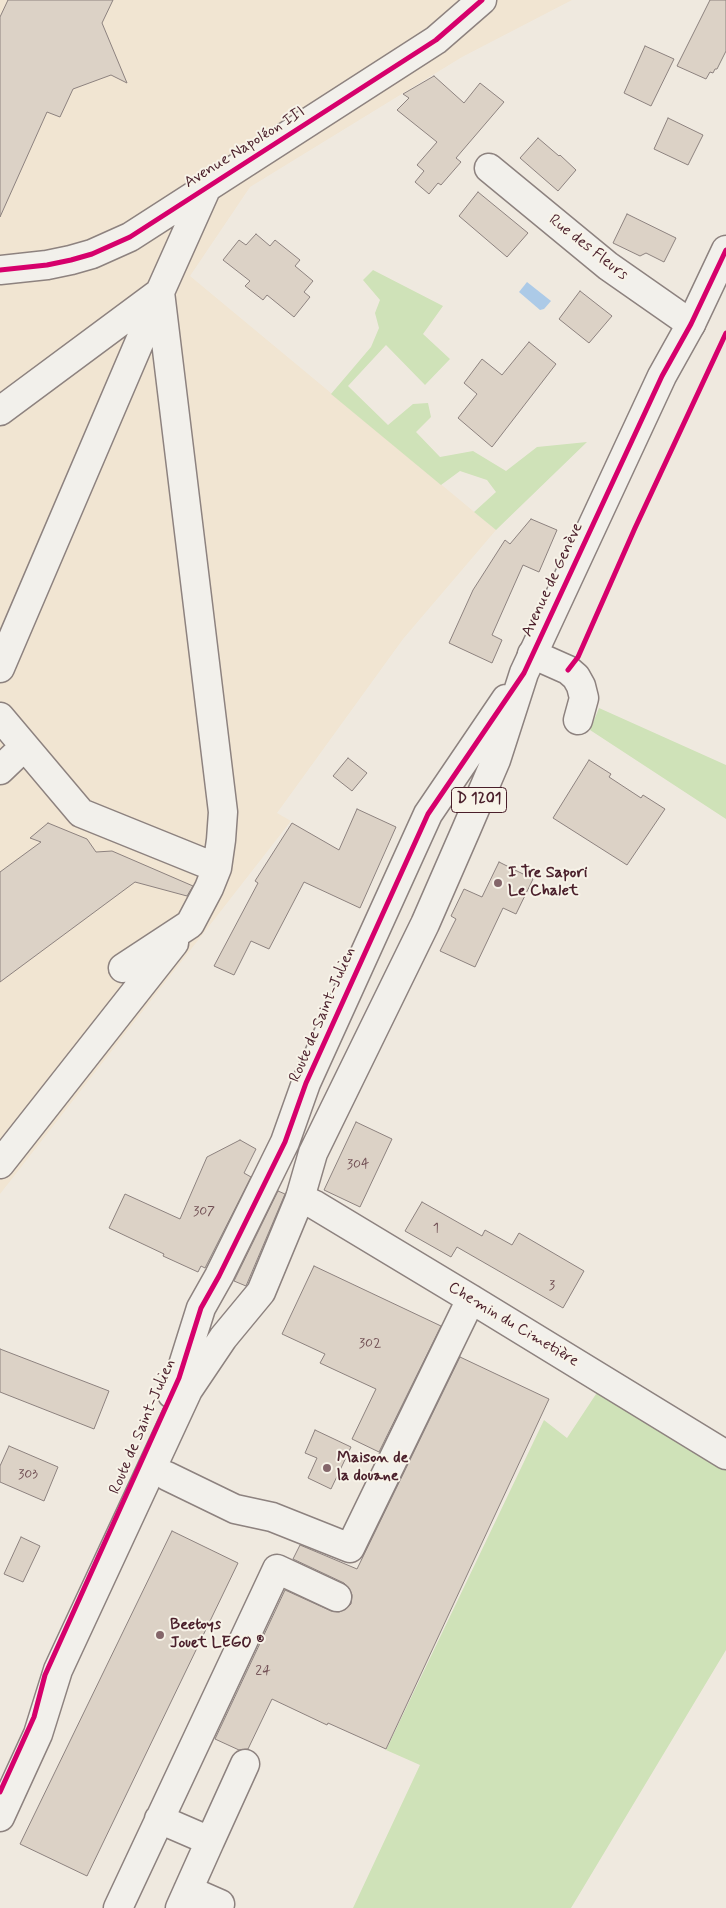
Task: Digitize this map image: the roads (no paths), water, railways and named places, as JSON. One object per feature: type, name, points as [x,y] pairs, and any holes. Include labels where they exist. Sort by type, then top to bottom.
[{"type":"main road","name":"Avenue Napoléon III","points":[[0,270],[48,266],[92,254],[130,237],[436,40],[482,0]]},
{"type":"main road","name":"Rue des Fleurs","points":[[490,168],[608,266],[691,324]]},
{"type":"main road","points":[[0,668],[160,292],[207,187]]},
{"type":"main road","name":"Avenue de Genève","points":[[426,924],[496,760],[528,663],[662,376],[691,324],[726,250]]},
{"type":"main road","points":[[0,411],[160,292]]},
{"type":"main road","points":[[0,1164],[190,924],[217,868],[223,812],[160,292]]},
{"type":"main road","points":[[528,663],[568,670],[576,677],[584,698],[578,720]]},
{"type":"main road","name":"Avenue de Genève","points":[[384,908],[428,814],[528,663]]},
{"type":"main road","points":[[0,717],[81,813],[217,868]]},
{"type":"main road","points":[[0,770],[24,747]]},
{"type":"main road","points":[[455,775],[482,791]]},
{"type":"main road","name":"Route de Saint-Julien","points":[[0,1792],[34,1717],[44,1675],[179,1378],[200,1308],[219,1276],[285,1142],[306,1083],[384,908]]},
{"type":"main road","points":[[124,968],[190,924]]},
{"type":"main road","name":"Route de Saint-Julien","points":[[0,1817],[38,1734],[58,1670],[188,1390],[223,1338],[261,1292],[300,1198],[313,1153],[426,924]]},
{"type":"main road","points":[[366,947],[404,966]]},
{"type":"main road","points":[[285,1142],[313,1153]]},
{"type":"main road","name":"Chemin du Cimetière","points":[[300,1198],[315,1205],[471,1299],[726,1455]]},
{"type":"main road","points":[[167,1476],[235,1509],[272,1518],[350,1548],[471,1299]]},
{"type":"main road","points":[[118,1908],[276,1568],[337,1597]]},
{"type":"main road","points":[[220,1904],[184,1899],[245,1764]]},
{"type":"main road","points":[[160,1819],[210,1841]]},
{"type":"water","points":[[527,282],[551,301],[544,309],[540,310],[519,292]]},
{"type":"place","name":"I Tre Sapori Le Chalet","points":[[498,883]]},
{"type":"place","name":"Maison de la douane","points":[[327,1468]]},
{"type":"place","name":"Beetoys Jouet LEGO ®","points":[[160,1635]]}]
